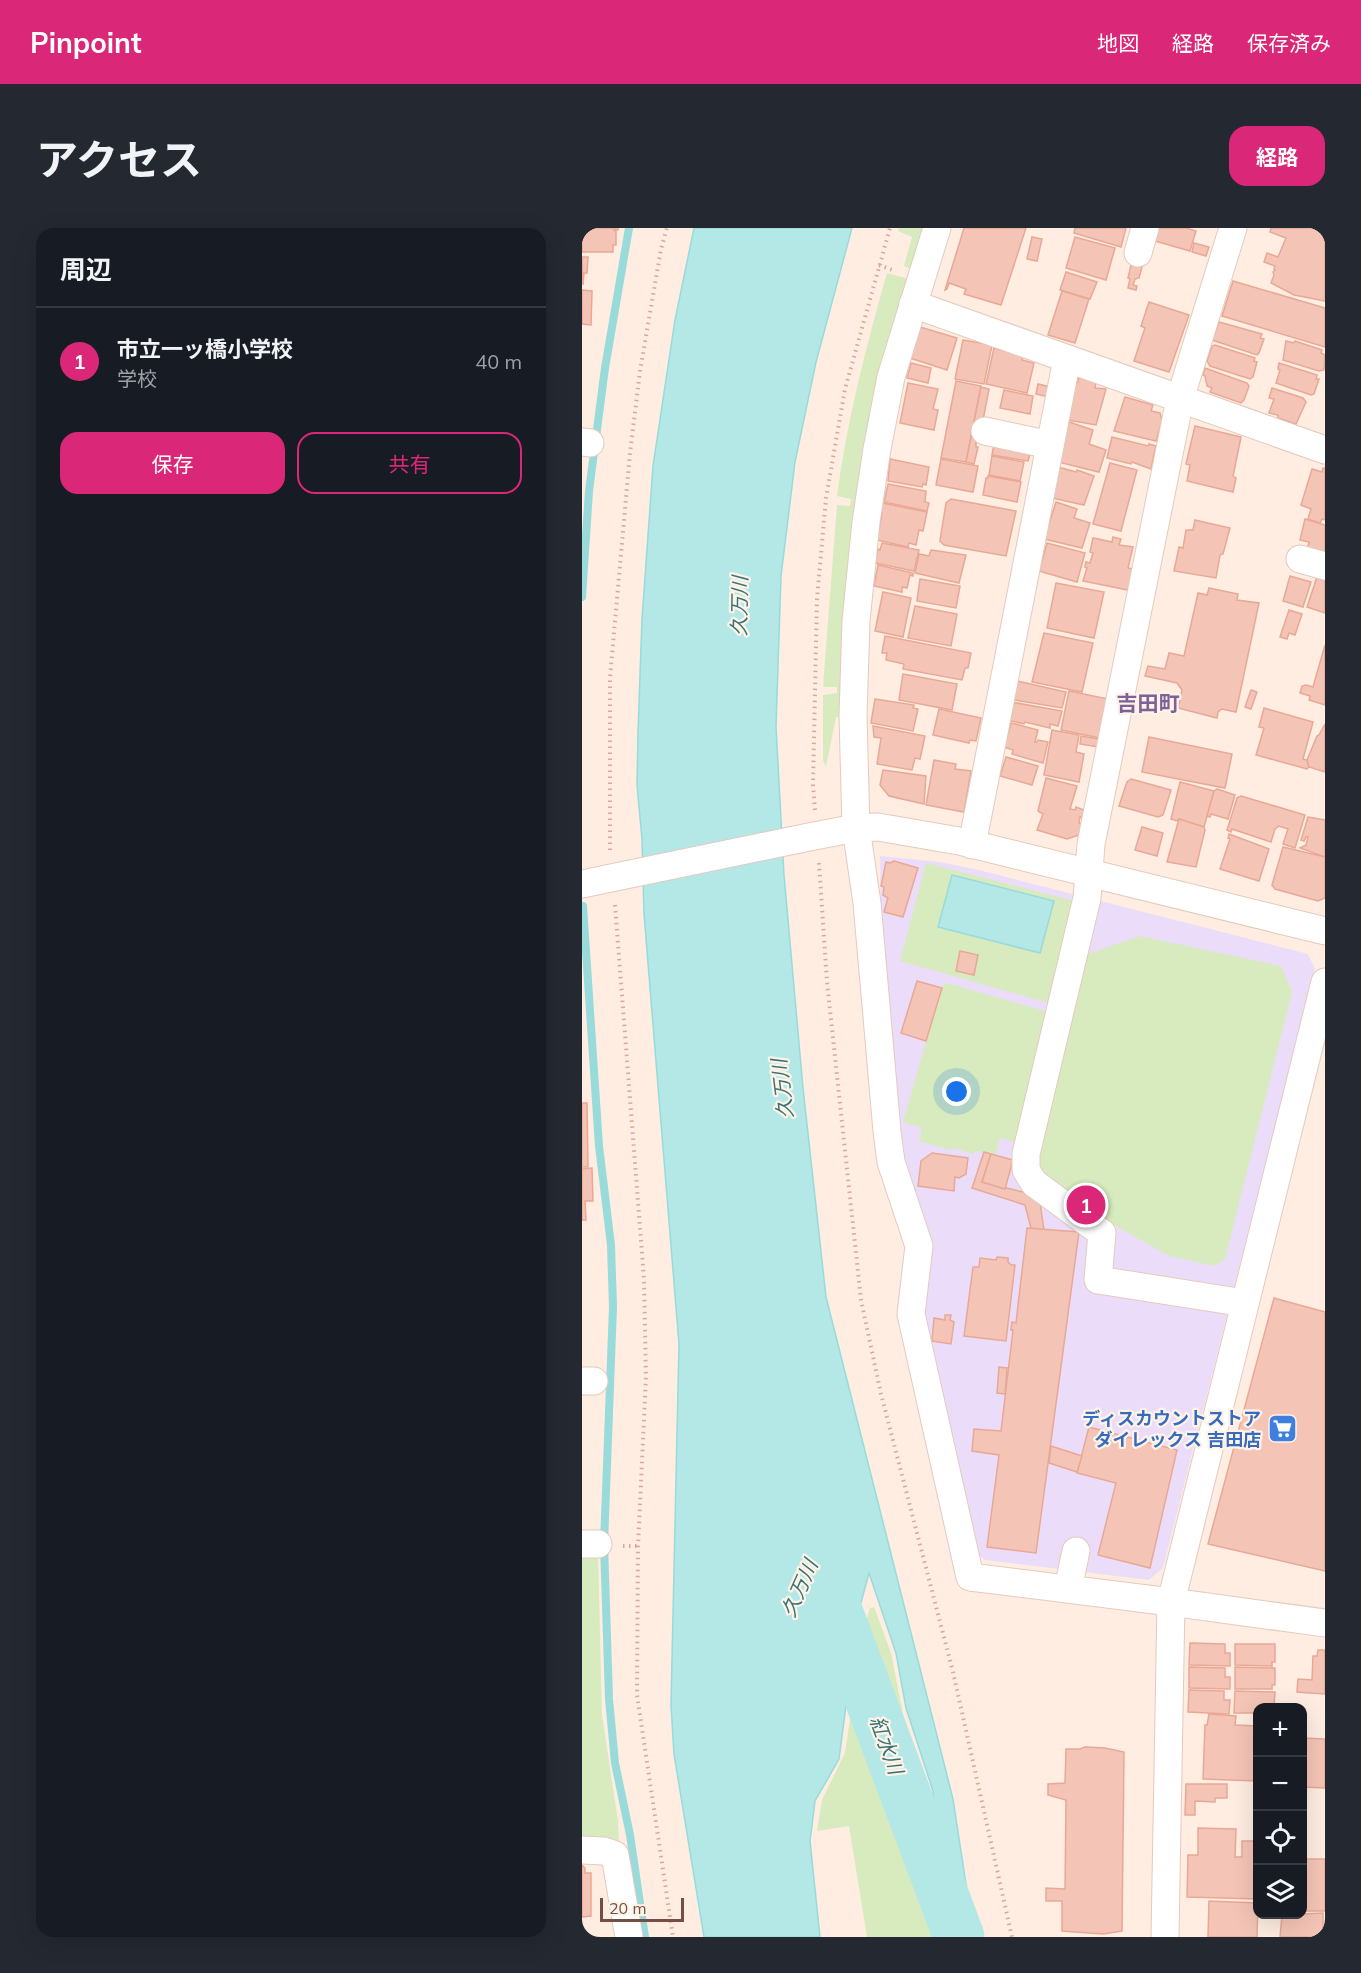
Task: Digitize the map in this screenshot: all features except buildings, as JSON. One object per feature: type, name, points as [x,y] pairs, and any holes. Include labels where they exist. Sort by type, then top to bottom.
[{"type":"street","points":[[937,228],[889,387],[877,448],[859,574],[853,716],[856,828],[867,903],[891,1162],[919,1246],[911,1314],[970,1577],[1325,1623]]},
{"type":"street","points":[[1232,1301],[1098,1280],[1102,1233],[1034,1183],[1026,1170],[1026,1154],[1087,898],[1091,844],[1180,399],[1233,228]]},
{"type":"street","points":[[913,304],[1325,450]]},
{"type":"street","points":[[972,844],[1067,359]]},
{"type":"street","points":[[984,431],[1050,445]]},
{"type":"street","points":[[582,884],[856,828],[898,829],[972,844],[1325,931]]},
{"type":"street","points":[[1165,1937],[1171,1602],[1325,982]]},
{"type":"street","points":[[1068,1589],[1076,1551]]},
{"type":"street","points":[[582,1850],[604,1851],[615,1855],[629,1937]]},
{"type":"path","points":[[667,228],[661,249],[640,371],[610,678],[617,876],[616,914],[647,1336],[638,1546],[637,1695],[673,1937]]},
{"type":"path","points":[[890,228],[844,389],[826,498],[817,598],[814,836],[861,1300],[881,1394],[953,1672],[1012,1937]]},
{"type":"shaded area","points":[[880,856],[940,862],[979,870],[1308,954],[1315,969],[1163,1568],[1149,1580],[985,1560],[974,1551],[922,1309],[901,1143],[881,922]]},
{"type":"green space","points":[[899,228],[926,228],[912,269],[904,266],[912,237],[898,231]]},
{"type":"green space","points":[[887,273],[909,279],[846,716],[836,717],[826,767],[823,760],[823,695],[837,693],[837,687],[823,687],[837,505],[850,506],[851,499],[837,496],[858,384]]},
{"type":"green space","points":[[926,863],[1075,901],[1049,1003],[900,961]]},
{"type":"green space","points":[[1140,936],[1281,966],[1292,992],[1225,1259],[1214,1266],[1169,1256],[1050,1189],[1034,1160],[1085,955]]},
{"type":"green space","points":[[947,983],[1055,1014],[1021,1144],[1000,1138],[995,1155],[976,1151],[973,1154],[955,1148],[951,1150],[919,1141],[922,1128],[903,1122],[942,986]]},
{"type":"green space","points":[[582,1553],[598,1553],[602,1715],[619,1841],[582,1841]]},
{"type":"green space","points":[[874,1607],[891,1653],[912,1760],[922,1791],[937,1937],[867,1937],[849,1826],[817,1831],[822,1800],[845,1753],[863,1631],[870,1608]]},
{"type":"water","name":"久万川","points":[[694,228],[852,228],[816,362],[795,462],[781,576],[776,727],[784,875],[803,1088],[826,1297],[953,1799],[974,1937],[943,1937],[933,1791],[906,1708],[896,1653],[869,1573],[858,1614],[839,1759],[815,1801],[810,1841],[820,1937],[704,1937],[674,1754],[671,1705],[679,1344],[644,914],[642,839],[637,785],[642,619],[653,466],[675,320]]},
{"type":"water","points":[[952,875],[1054,901],[1040,953],[938,927]]},
{"type":"waterway","points":[[582,597],[589,491],[605,368],[629,228]]},
{"type":"waterway","points":[[583,906],[599,1146],[611,1245],[613,1307],[604,1544],[609,1699],[615,1763],[630,1835],[645,1937]]},
{"type":"waterway","name":"紅水川","points":[[828,1587],[959,1937]]},
{"type":"place","name":"市立一ッ橋小学校","points":[[1086,1205]]},
{"type":"place","name":"ディスカウントストア ダイレックス 吉田店","points":[[1282,1428]]},
{"type":"district","name":"吉田町","points":[[1148,703]]}]
